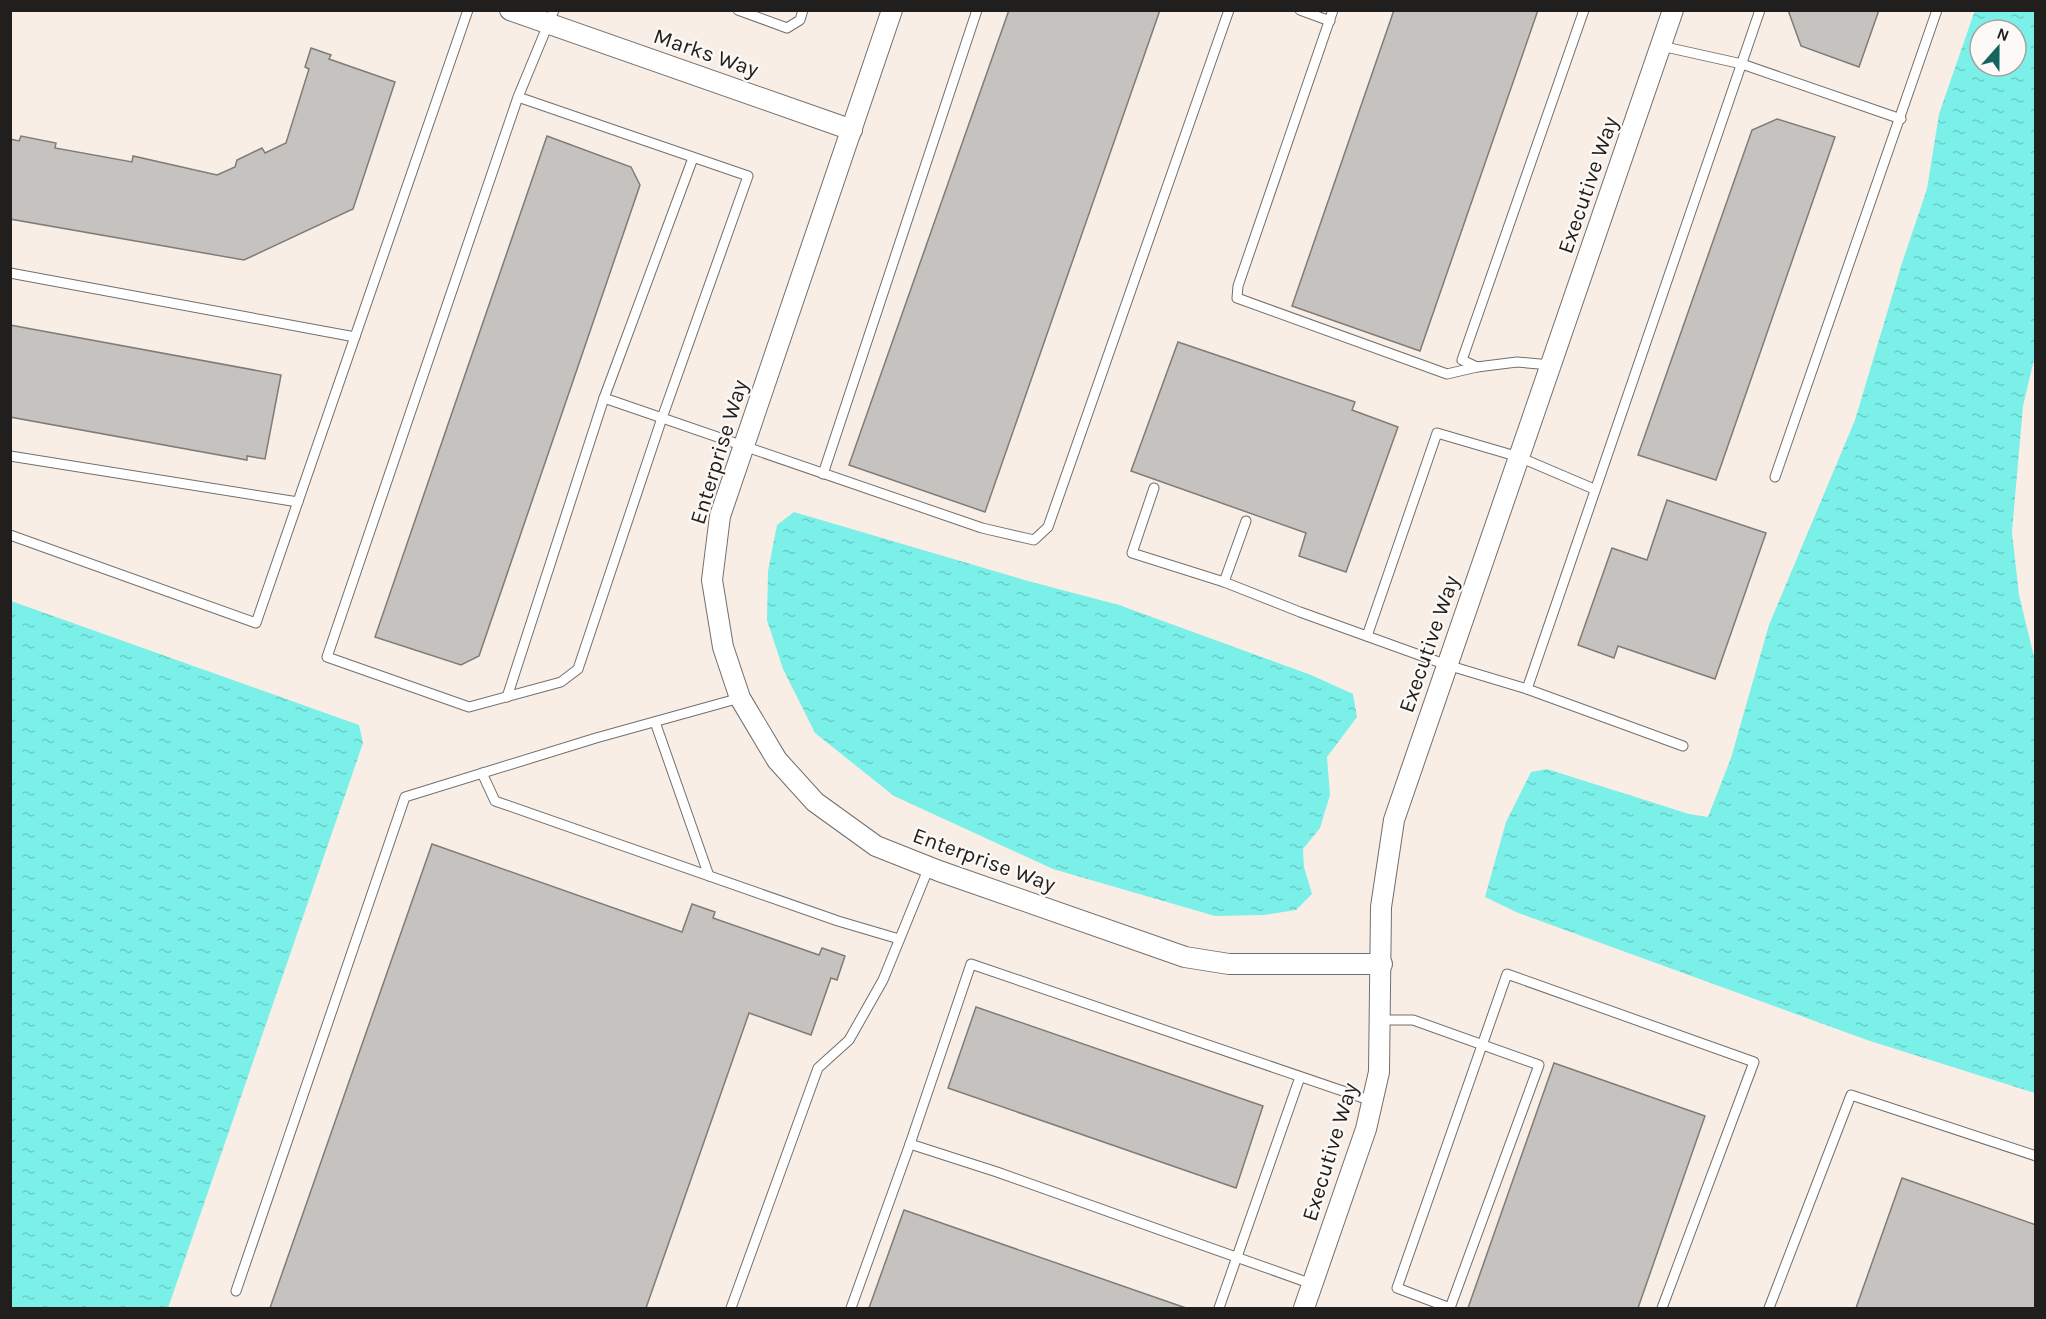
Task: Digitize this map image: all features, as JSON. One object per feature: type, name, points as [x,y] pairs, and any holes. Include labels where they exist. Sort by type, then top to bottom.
[{"type":"street","name":"Marks Way","points":[[510,10],[552,17],[852,129]]},
{"type":"street","name":"Enterprise Way","points":[[892,10],[720,516],[712,580],[723,647],[740,698],[777,760],[815,802],[876,846],[929,867],[1185,957],[1229,964],[1382,964]]},
{"type":"street","name":"Executive Way","points":[[1304,1308],[1366,1129],[1379,1072],[1381,907],[1394,820],[1673,10]]},
{"type":"lane","points":[[10,535],[256,623],[468,10]]},
{"type":"lane","points":[[738,10],[787,28],[800,20],[803,10]]},
{"type":"lane","points":[[823,474],[976,10]]},
{"type":"lane","points":[[604,398],[982,528],[1034,540],[1048,527],[1229,10]]},
{"type":"lane","points":[[1300,10],[1330,21]]},
{"type":"lane","points":[[1333,10],[1238,286],[1237,298],[1448,374],[1477,367],[1517,362],[1551,365]]},
{"type":"lane","points":[[1477,367],[1462,360],[1584,10]]},
{"type":"lane","points":[[1527,689],[1760,10]]},
{"type":"lane","points":[[1775,477],[1937,10]]},
{"type":"lane","points":[[518,97],[748,177],[662,418],[578,669],[561,681],[469,707],[327,657],[518,97],[552,17]]},
{"type":"lane","points":[[1661,45],[1742,64],[1901,119]]},
{"type":"lane","points":[[507,696],[604,398],[693,158]]},
{"type":"lane","points":[[10,273],[356,337]]},
{"type":"lane","points":[[1367,636],[1437,433],[1519,457],[1594,489]]},
{"type":"lane","points":[[10,456],[298,502]]},
{"type":"lane","points":[[1154,488],[1132,553],[1224,582],[1447,665],[1527,689],[1683,746]]},
{"type":"lane","points":[[1224,582],[1246,521]]},
{"type":"lane","points":[[236,1291],[405,797],[740,698]]},
{"type":"lane","points":[[655,722],[709,876]]},
{"type":"lane","points":[[482,773],[495,801],[838,921],[899,939]]},
{"type":"lane","points":[[731,1308],[818,1068],[849,1040],[883,980],[929,867]]},
{"type":"lane","points":[[851,1308],[971,964],[1372,1101]]},
{"type":"lane","points":[[1380,1020],[1413,1020],[1483,1045],[1539,1065],[1450,1308],[1397,1288],[1483,1045],[1507,974],[1754,1062],[1662,1308]]},
{"type":"lane","points":[[1219,1308],[1300,1077]]},
{"type":"lane","points":[[1769,1308],[1851,1095],[2036,1156]]},
{"type":"lane","points":[[910,1144],[997,1172],[1312,1284]]},
{"type":"shaded area","points":[[11,11],[2035,11],[2035,1308],[11,1308]]},
{"type":"water","points":[[1975,10],[2035,11],[2036,351],[2023,406],[2012,532],[2019,595],[2036,665],[2035,1093],[1867,1040],[1516,912],[1485,897],[1506,822],[1531,772],[1547,769],[1689,814],[1708,817],[1731,758],[1769,625],[1855,420],[1902,263],[1927,189],[1939,114],[1968,30],[1968,78],[2028,78],[2028,18],[1972,18]]},
{"type":"water","points":[[794,512],[1028,581],[1119,605],[1311,675],[1353,694],[1357,717],[1327,757],[1330,795],[1320,828],[1303,849],[1304,867],[1312,894],[1296,910],[1264,915],[1215,916],[1053,869],[894,796],[815,733],[783,669],[767,620],[768,571],[777,525]]},
{"type":"water","points":[[11,601],[359,725],[363,743],[168,1308],[11,1308]]},
{"type":"building","points":[[1009,10],[1160,10],[985,512],[849,465]]},
{"type":"building","points":[[1394,10],[1538,10],[1420,351],[1292,306]]},
{"type":"building","points":[[1788,10],[1879,10],[1859,67],[1801,46]]},
{"type":"building","points":[[311,48],[331,55],[329,59],[395,82],[353,209],[244,260],[10,219],[10,139],[19,141],[21,136],[56,143],[55,148],[132,162],[133,156],[217,175],[235,167],[237,160],[262,148],[265,153],[286,143],[309,69],[305,67]]},
{"type":"building","points":[[1777,119],[1835,137],[1716,480],[1638,455],[1752,130]]},
{"type":"building","points":[[547,136],[631,167],[640,185],[479,656],[461,665],[375,637]]},
{"type":"building","points":[[10,325],[281,375],[265,459],[247,456],[247,460],[10,417]]},
{"type":"building","points":[[1178,342],[1355,402],[1352,410],[1398,427],[1346,572],[1299,556],[1306,533],[1131,471]]},
{"type":"building","points":[[1667,500],[1766,533],[1715,679],[1618,646],[1614,658],[1578,645],[1612,548],[1647,560]]},
{"type":"building","points":[[432,844],[682,932],[692,904],[715,912],[713,918],[819,955],[822,948],[845,956],[837,980],[831,978],[811,1035],[749,1013],[646,1308],[270,1308]]},
{"type":"building","points":[[976,1007],[1263,1106],[1236,1188],[948,1088]]},
{"type":"building","points":[[1554,1063],[1705,1116],[1638,1308],[1468,1308]]},
{"type":"building","points":[[1902,1178],[2036,1225],[2036,1308],[1856,1308]]},
{"type":"building","points":[[904,1210],[1186,1308],[869,1308]]}]
